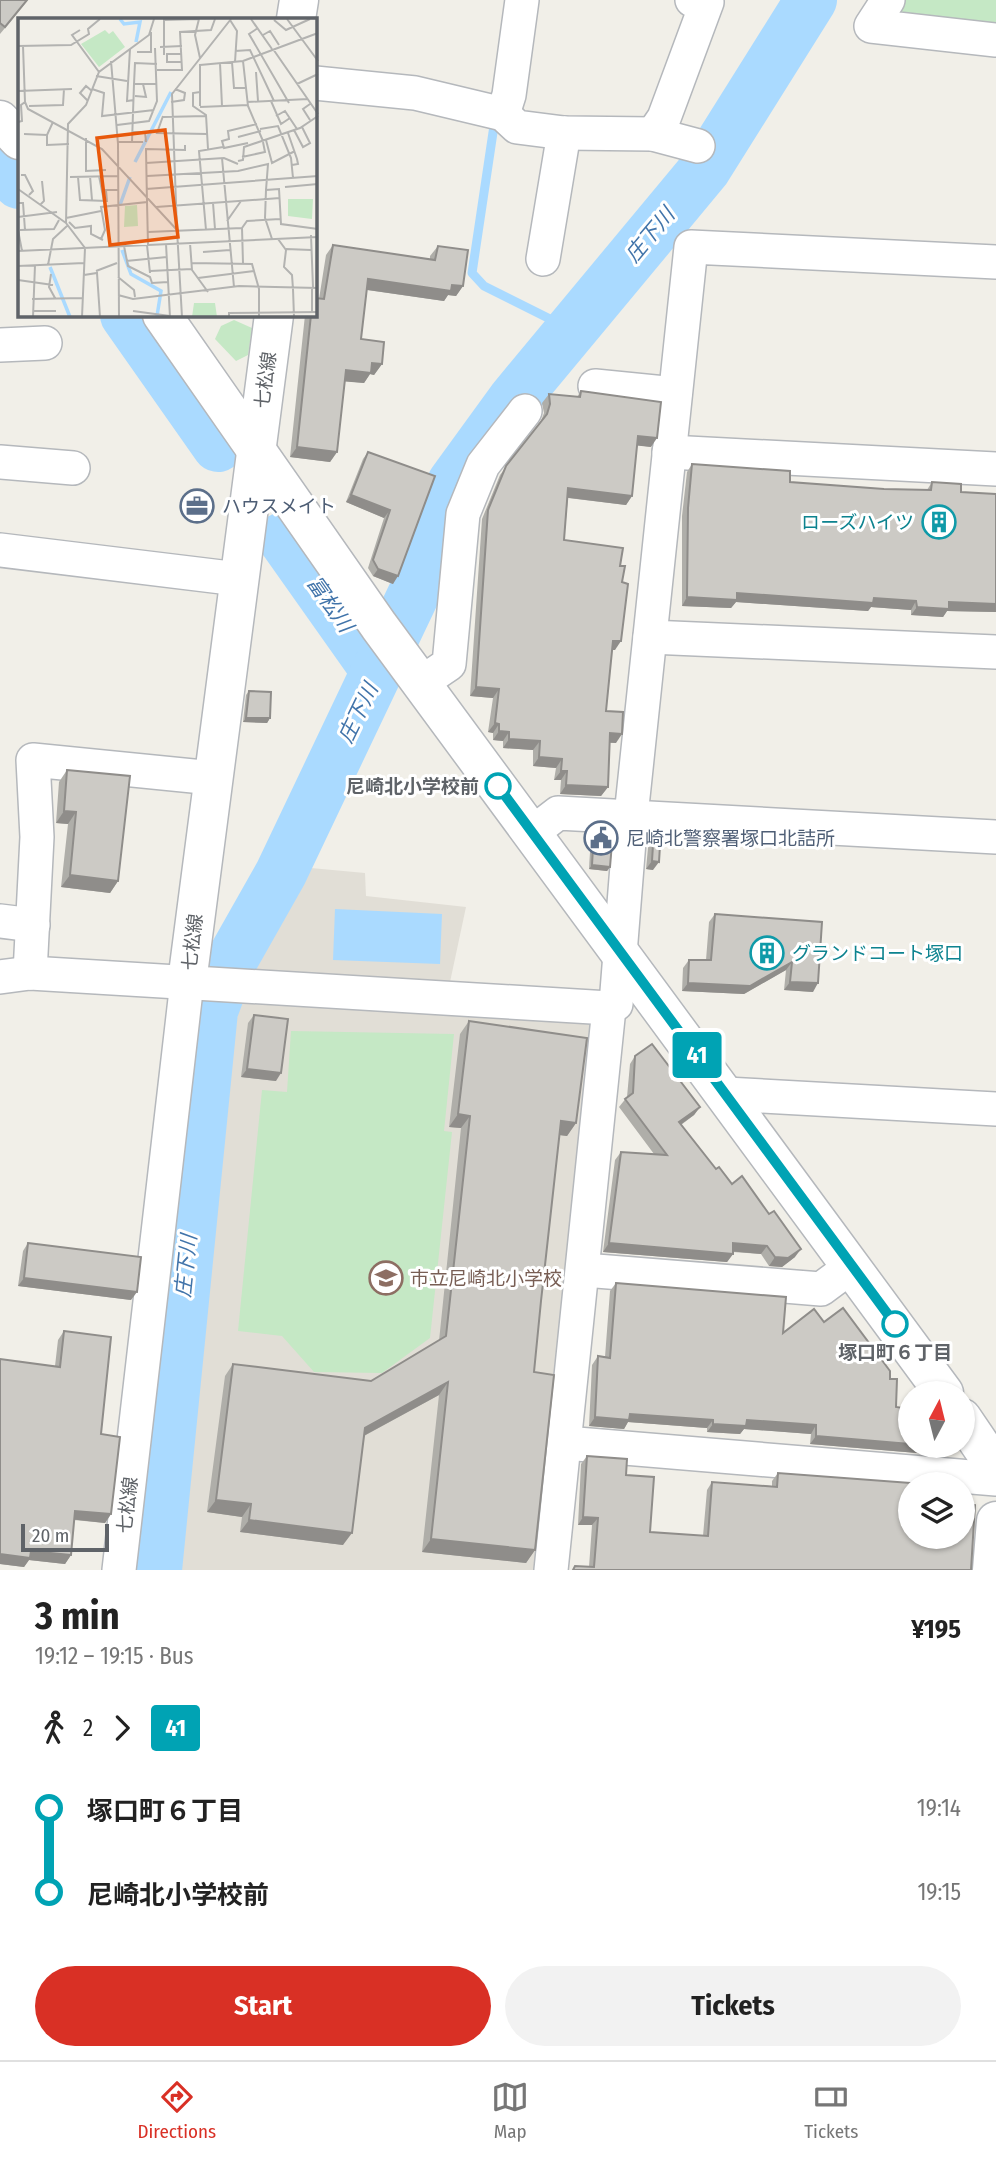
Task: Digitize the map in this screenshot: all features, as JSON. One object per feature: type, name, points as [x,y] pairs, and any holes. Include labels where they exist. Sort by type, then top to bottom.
[{"type":"street","points":[[296,18],[299,0]]},
{"type":"street","points":[[497,112],[509,95],[522,0]]},
{"type":"street","points":[[653,134],[664,118],[707,2],[692,0]]},
{"type":"street","points":[[888,0],[871,26],[996,40]]},
{"type":"street","points":[[317,83],[415,93],[497,112],[517,127],[564,132],[653,134],[698,146]]},
{"type":"street","points":[[0,120],[18,139]]},
{"type":"street","points":[[543,259],[564,132]]},
{"type":"street","points":[[551,1570],[615,986],[691,247],[996,262]]},
{"type":"street","points":[[163,317],[379,626],[532,833],[615,986],[726,1094],[837,1277],[933,1381]]},
{"type":"street","name":"七松線","points":[[119,1570],[197,983],[213,778],[274,317]]},
{"type":"street","points":[[0,345],[44,343]]},
{"type":"street","points":[[595,386],[675,394]]},
{"type":"street","points":[[417,677],[449,664],[463,514],[484,465],[525,411]]},
{"type":"street","points":[[669,452],[996,469]]},
{"type":"street","points":[[0,462],[73,467]]},
{"type":"street","points":[[0,550],[239,579]]},
{"type":"street","points":[[650,637],[996,652]]},
{"type":"street","points":[[213,778],[33,760],[37,837],[33,925],[15,975],[245,985],[615,986]]},
{"type":"street","points":[[532,833],[558,813],[996,837]]},
{"type":"street","points":[[0,920],[33,925]]},
{"type":"street","points":[[726,1094],[996,1109]]},
{"type":"street","points":[[584,1270],[837,1277]]},
{"type":"street","points":[[975,1437],[996,1468]]},
{"type":"street","points":[[565,1443],[996,1468]]},
{"type":"street","points":[[992,1570],[996,1521]]},
{"type":"shaded area","points":[[300,867],[365,873],[366,896],[466,907],[450,982],[255,972]]},
{"type":"shaded area","name":"市立尼崎北小学校","points":[[242,1001],[586,1014],[597,1026],[538,1570],[170,1570],[169,1529],[238,1011]]},
{"type":"green space","points":[[905,0],[996,0],[996,28],[891,16]]},
{"type":"green space","points":[[234,320],[252,328],[248,355],[236,361],[215,339],[221,326]]},
{"type":"green space","points":[[291,1031],[454,1034],[444,1131],[452,1132],[430,1338],[382,1373],[314,1372],[282,1336],[238,1331],[262,1090],[287,1092]]},
{"type":"water","points":[[335,909],[442,914],[440,964],[333,960]]},
{"type":"building","points":[[0,0],[27,0],[5,27],[0,23]]},
{"type":"building","points":[[333,245],[435,260],[438,246],[468,250],[463,286],[452,285],[451,291],[368,279],[361,339],[384,342],[382,364],[372,363],[371,373],[346,370],[337,452],[297,447],[311,317],[317,317],[317,298],[324,299]]},
{"type":"building","points":[[581,391],[661,402],[657,438],[638,436],[632,496],[568,488],[564,540],[623,548],[620,566],[625,566],[622,582],[628,584],[621,641],[613,641],[606,711],[623,712],[622,734],[610,733],[608,787],[566,785],[567,771],[561,771],[562,759],[539,757],[540,741],[509,739],[509,732],[499,731],[499,724],[495,723],[499,689],[476,687],[488,510],[506,466],[547,414],[549,394],[580,397]]},
{"type":"building","points":[[368,452],[435,476],[398,576],[378,569],[373,560],[390,510],[351,495]]},
{"type":"building","points":[[692,464],[790,471],[790,482],[931,490],[932,482],[961,484],[961,492],[996,494],[996,604],[949,602],[949,609],[917,607],[916,601],[874,598],[873,603],[737,593],[737,600],[687,597],[688,508]]},
{"type":"building","points":[[249,691],[271,692],[270,718],[246,718]]},
{"type":"building","points":[[67,770],[130,776],[118,881],[70,875],[76,812],[64,811]]},
{"type":"building","points":[[654,829],[661,829],[659,862],[652,861]]},
{"type":"building","points":[[594,830],[613,831],[610,867],[592,865]]},
{"type":"building","points":[[715,914],[822,922],[818,983],[790,982],[792,962],[750,986],[688,983],[689,960],[711,960]]},
{"type":"building","points":[[254,1015],[288,1019],[281,1073],[247,1069]]},
{"type":"building","points":[[469,1021],[587,1038],[576,1123],[561,1121],[541,1301],[534,1372],[554,1375],[535,1550],[431,1539],[448,1382],[365,1428],[352,1533],[249,1520],[251,1504],[216,1500],[233,1364],[371,1381],[446,1336],[470,1116],[458,1114]]},
{"type":"building","points":[[652,1044],[700,1107],[679,1122],[716,1169],[719,1167],[732,1184],[742,1176],[769,1214],[774,1211],[801,1249],[788,1258],[775,1257],[767,1246],[733,1243],[733,1254],[609,1243],[621,1152],[667,1155],[625,1099],[633,1093],[635,1056]]},
{"type":"building","points":[[28,1243],[141,1257],[137,1292],[24,1278]]},
{"type":"building","points":[[616,1283],[786,1297],[783,1333],[814,1309],[824,1322],[843,1308],[890,1371],[890,1379],[897,1379],[898,1443],[816,1436],[816,1425],[747,1420],[746,1426],[713,1424],[713,1420],[630,1414],[629,1420],[595,1417],[598,1356],[610,1358]]},
{"type":"building","points":[[64,1331],[111,1337],[101,1434],[120,1437],[111,1514],[75,1511],[71,1555],[31,1551],[30,1558],[0,1554],[0,1359],[60,1367]]},
{"type":"building","points":[[587,1456],[627,1459],[626,1475],[654,1477],[650,1532],[708,1536],[712,1482],[777,1487],[778,1473],[898,1482],[898,1549],[972,1549],[971,1570],[573,1570],[575,1566],[594,1567],[598,1518],[583,1517]]},
{"type":"waterway","name":"庄下川","points":[[156,1570],[212,1011],[229,965],[281,873],[428,564],[453,483],[514,399],[705,169],[811,0]]},
{"type":"waterway","points":[[495,119],[472,273],[484,286],[572,330]]},
{"type":"waterway","name":"富松川","points":[[0,164],[18,182]]},
{"type":"waterway","name":"富松川","points":[[127,317],[218,446]]},
{"type":"waterway","name":"富松川","points":[[283,538],[377,671]]},
{"type":"bus line","name":"41","points":[[498,786],[895,1324]]},
{"type":"place","name":"ハウスメイト","points":[[197,506]]},
{"type":"place","name":"ローズハイツ","points":[[939,522]]},
{"type":"place","name":"尼崎北小学校前","points":[[498,786]]},
{"type":"place","name":"尼崎北警察署塚口北詰所","points":[[601,838]]},
{"type":"place","name":"グランドコート塚口","points":[[767,953]]},
{"type":"place","name":"市立尼崎北小学校","points":[[386,1278]]},
{"type":"place","name":"塚口町６丁目","points":[[895,1324]]}]
